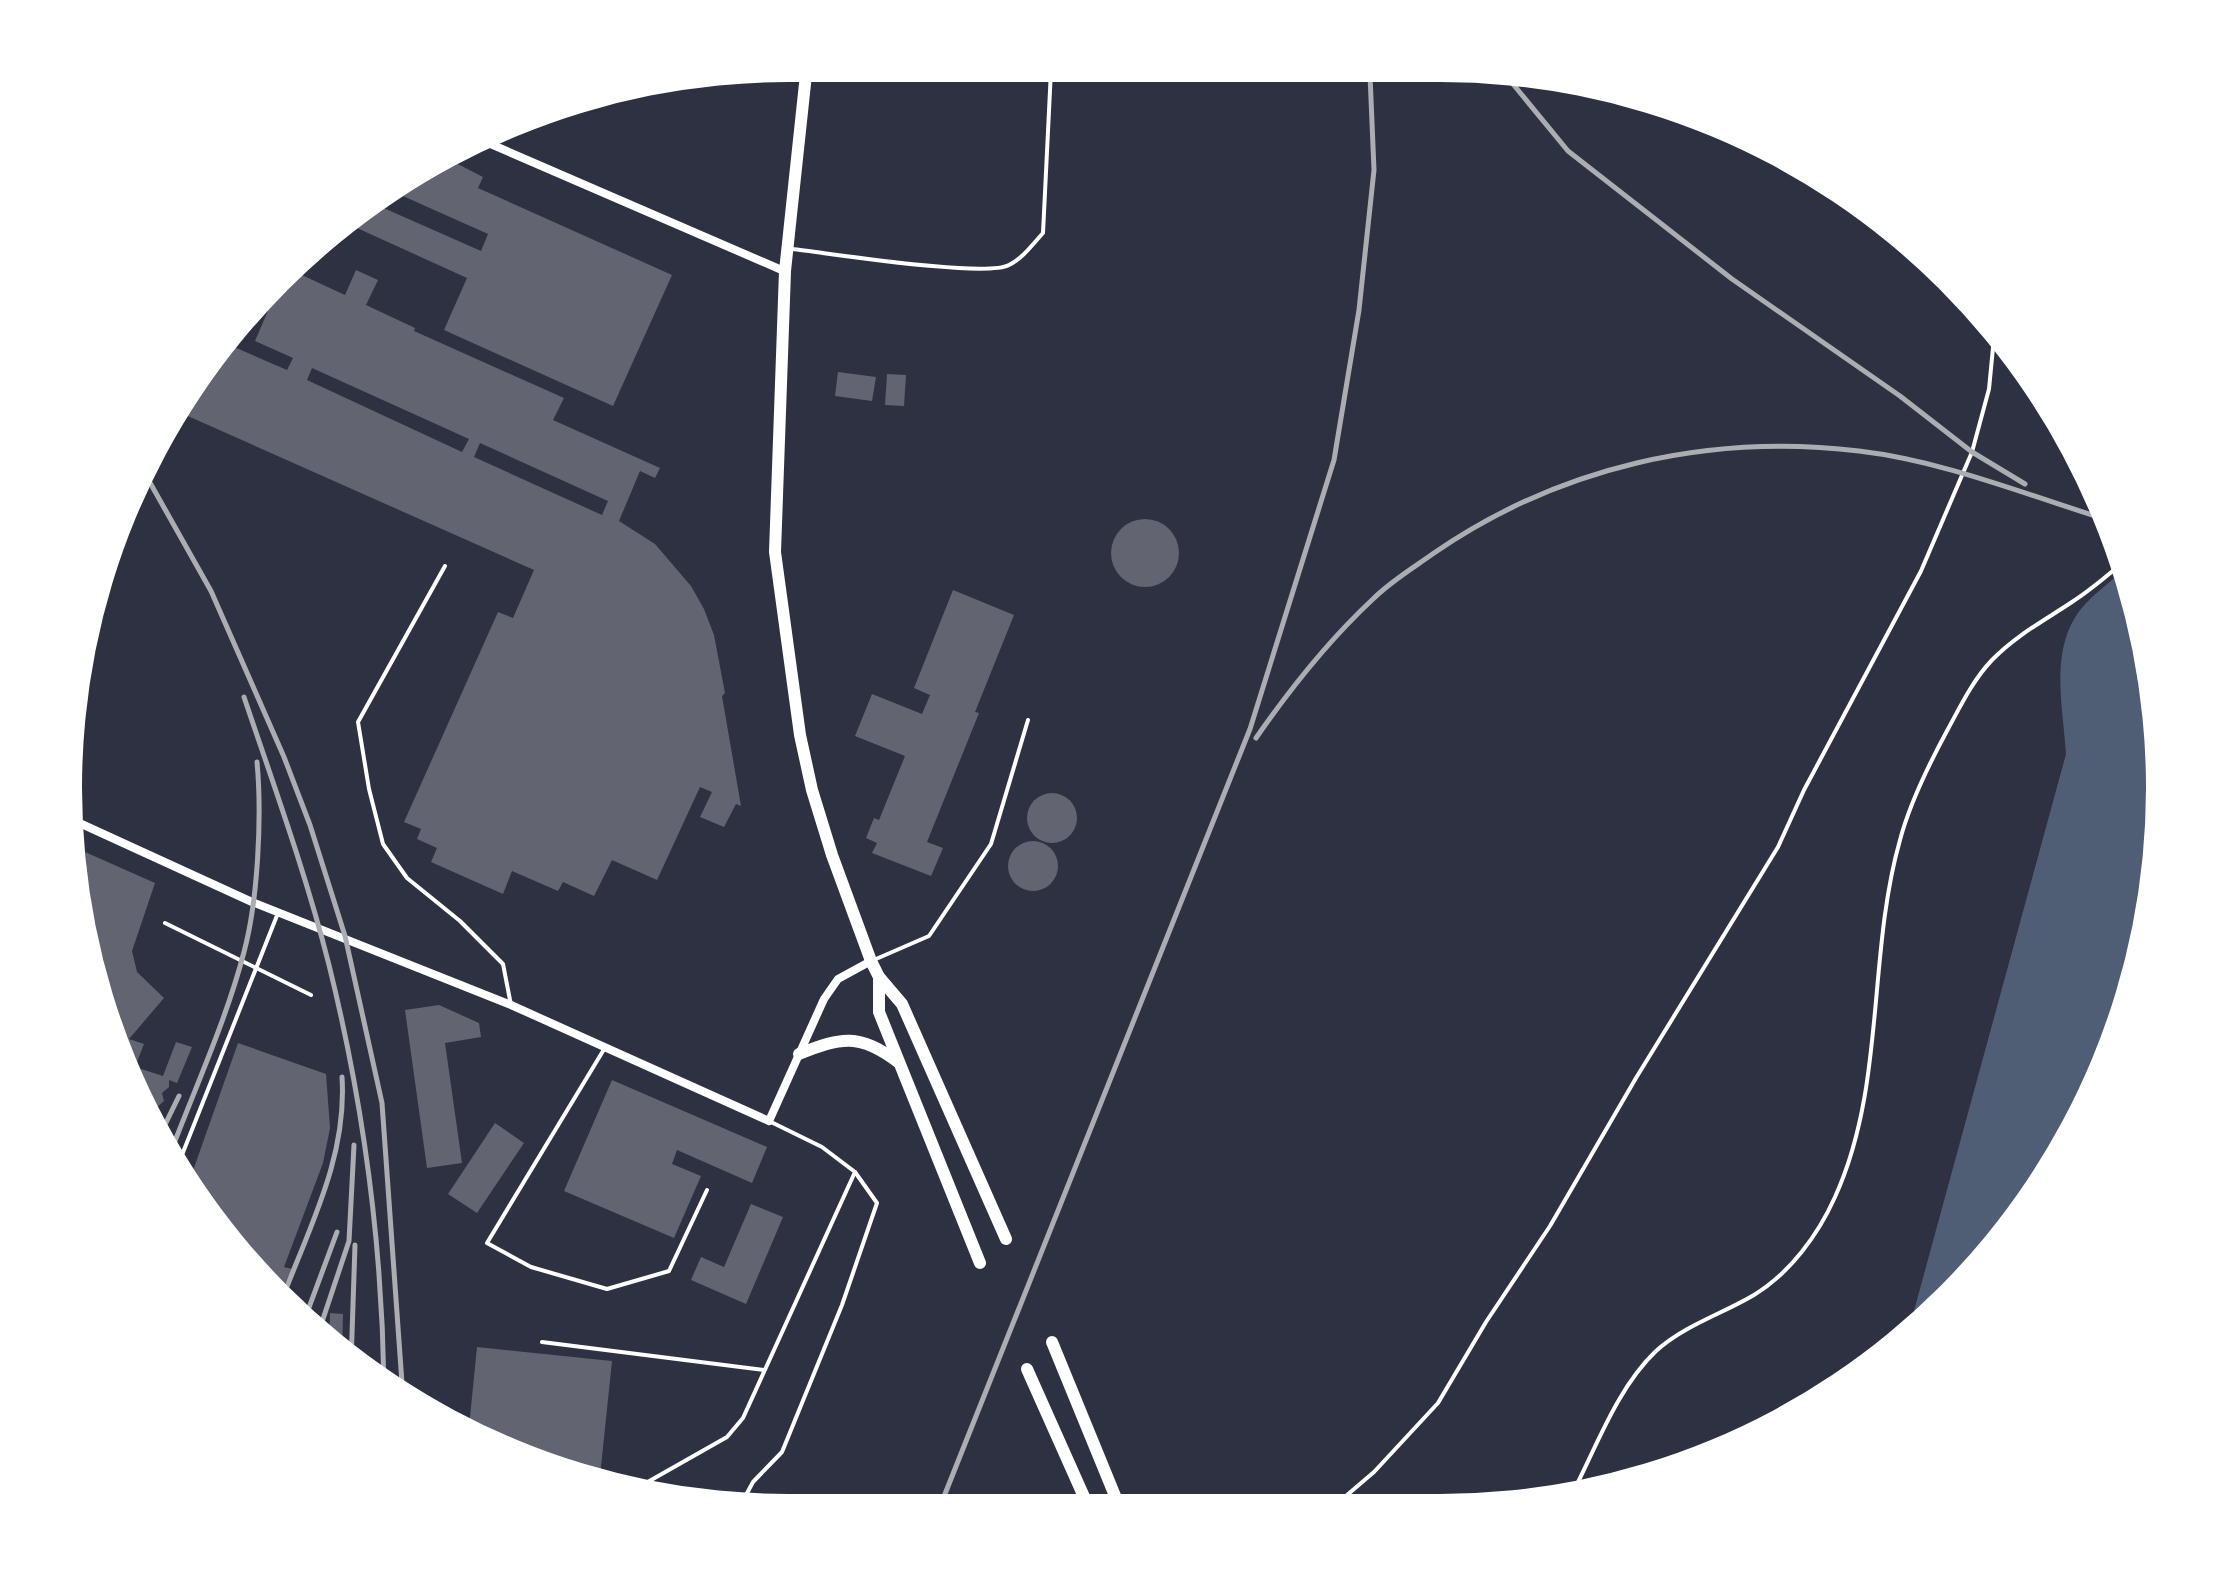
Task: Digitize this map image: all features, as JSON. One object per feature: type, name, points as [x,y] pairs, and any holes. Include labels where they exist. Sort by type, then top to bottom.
[{"type":"main road","points":[[804,82],[785,271],[775,552],[800,735],[832,855],[871,961],[902,1004],[1006,1239]]},
{"type":"main road","points":[[879,977],[878,1012],[980,1263]]},
{"type":"main road","points":[[799,1054],[834,1040],[853,1040],[878,1046],[899,1062]]},
{"type":"main road","points":[[1052,1342],[1114,1494]]},
{"type":"main road","points":[[1027,1369],[1083,1494]]},
{"type":"street","points":[[496,146],[785,271]]},
{"type":"street","points":[[84,825],[278,913],[512,1004],[769,1122],[824,999],[838,978],[871,961]]},
{"type":"lane","points":[[787,249],[945,267],[1006,268],[1043,233],[1050,82]]},
{"type":"lane","points":[[1348,1494],[1438,1403],[1550,1226],[1778,846],[1921,572],[1972,452],[1989,388],[1993,350]]},
{"type":"lane","points":[[446,566],[358,722],[368,789],[383,844],[407,878],[504,964],[512,1004]]},
{"type":"lane","points":[[871,961],[929,936],[991,844],[1028,720]]},
{"type":"lane","points":[[184,1152],[278,913]]},
{"type":"lane","points":[[165,924],[312,994]]},
{"type":"lane","points":[[606,1046],[487,1243],[530,1267],[608,1290],[669,1271],[707,1190]]},
{"type":"lane","points":[[747,1493],[782,1452],[842,1305],[877,1202],[855,1172],[822,1147],[769,1122]]},
{"type":"lane","points":[[650,1481],[727,1437],[743,1418],[855,1172]]},
{"type":"lane","points":[[542,1342],[764,1370]]},
{"type":"path","points":[[1579,1480],[1632,1380],[1656,1352],[1685,1329],[1754,1295],[1784,1273],[1834,1198],[1856,1140],[1891,884],[1899,841],[1915,796],[1974,681],[1994,657],[2111,573]]},
{"type":"water","points":[[2113,579],[2132,651],[2144,742],[2144,835],[2132,926],[2121,971],[2092,1059],[2051,1142],[2000,1218],[1914,1311],[2066,754],[2060,679],[2065,642],[2081,609]]},
{"type":"building","points":[[458,164],[483,177],[478,188],[672,275],[613,406],[444,330],[467,278],[358,229],[385,209],[481,251],[488,234],[404,196]]},
{"type":"building","points":[[356,270],[378,280],[366,305],[415,328],[414,331],[564,398],[553,420],[660,468],[655,478],[640,471],[619,521],[655,544],[691,586],[714,635],[741,806],[736,804],[724,827],[700,817],[712,792],[700,787],[657,880],[612,860],[594,896],[563,882],[558,891],[512,871],[503,894],[431,862],[437,848],[417,839],[421,829],[404,822],[498,612],[513,618],[534,570],[188,416],[237,348],[287,370],[293,358],[255,341],[267,313],[303,276],[345,295]],"holes":[[[312,368],[469,439],[462,452],[307,380]],[[480,443],[608,501],[602,515],[474,457]]]},
{"type":"building","points":[[838,372],[876,377],[872,401],[835,396]]},
{"type":"building","points":[[887,374],[906,375],[904,406],[885,405]]},
{"type":"building","points":[[1145,519],[1169,529],[1179,553],[1169,577],[1145,587],[1121,577],[1111,553],[1121,529]]},
{"type":"building","points":[[953,590],[1014,615],[927,842],[943,848],[931,876],[872,853],[877,843],[866,838],[874,818],[879,820],[905,756],[855,736],[872,694],[922,714],[930,695],[914,688]]},
{"type":"building","points":[[1052,793],[1070,800],[1077,818],[1070,836],[1052,843],[1034,836],[1027,818],[1034,800]]},
{"type":"building","points":[[1033,841],[1050,849],[1058,866],[1050,883],[1033,891],[1016,883],[1008,866],[1016,849]]},
{"type":"building","points":[[86,852],[155,883],[132,951],[137,972],[164,998],[129,1039],[144,1044],[137,1062],[120,1015],[107,971]]},
{"type":"building","points":[[439,1005],[479,1023],[481,1037],[445,1043],[462,1163],[427,1168],[405,1010]]},
{"type":"building","points":[[176,1042],[192,1047],[177,1083],[169,1080],[169,1087],[162,1093],[164,1101],[158,1106],[140,1069],[163,1076]]},
{"type":"building","points":[[238,1043],[326,1074],[330,1128],[323,1163],[284,1267],[292,1269],[285,1284],[228,1218],[194,1169]]},
{"type":"building","points":[[612,1080],[767,1147],[752,1183],[677,1150],[672,1164],[701,1176],[674,1238],[564,1191]]},
{"type":"building","points":[[495,1123],[524,1143],[477,1213],[448,1194]]},
{"type":"building","points":[[751,1204],[783,1217],[746,1304],[691,1280],[701,1257],[724,1267]]},
{"type":"building","points":[[330,1313],[343,1314],[343,1335],[330,1325]]},
{"type":"building","points":[[477,1347],[612,1361],[601,1468],[518,1441],[470,1419]]},
{"type":"railway","points":[[945,1494],[1250,729],[1334,460],[1359,310],[1374,170],[1370,82]]},
{"type":"railway","points":[[1516,87],[1568,151],[1732,279],[1900,396],[1972,452],[2025,484]]},
{"type":"railway","points":[[1256,738],[1326,648],[1402,575],[1482,523],[1532,498],[1637,463],[1746,447],[1859,451],[1954,471],[2090,514]]},
{"type":"railway","points":[[151,485],[211,591],[284,757],[345,936],[382,1103],[402,1380]]},
{"type":"railway","points":[[244,697],[310,897],[352,1068],[375,1226],[383,1367]]},
{"type":"railway","points":[[176,1139],[228,1003],[249,931],[258,858],[257,762]]},
{"type":"railway","points":[[287,1286],[334,1159],[342,1077]]},
{"type":"railway","points":[[166,1122],[179,1096]]},
{"type":"railway","points":[[323,1319],[349,1241],[354,1145]]},
{"type":"railway","points":[[309,1307],[337,1232]]},
{"type":"railway","points":[[352,1343],[355,1245]]}]
